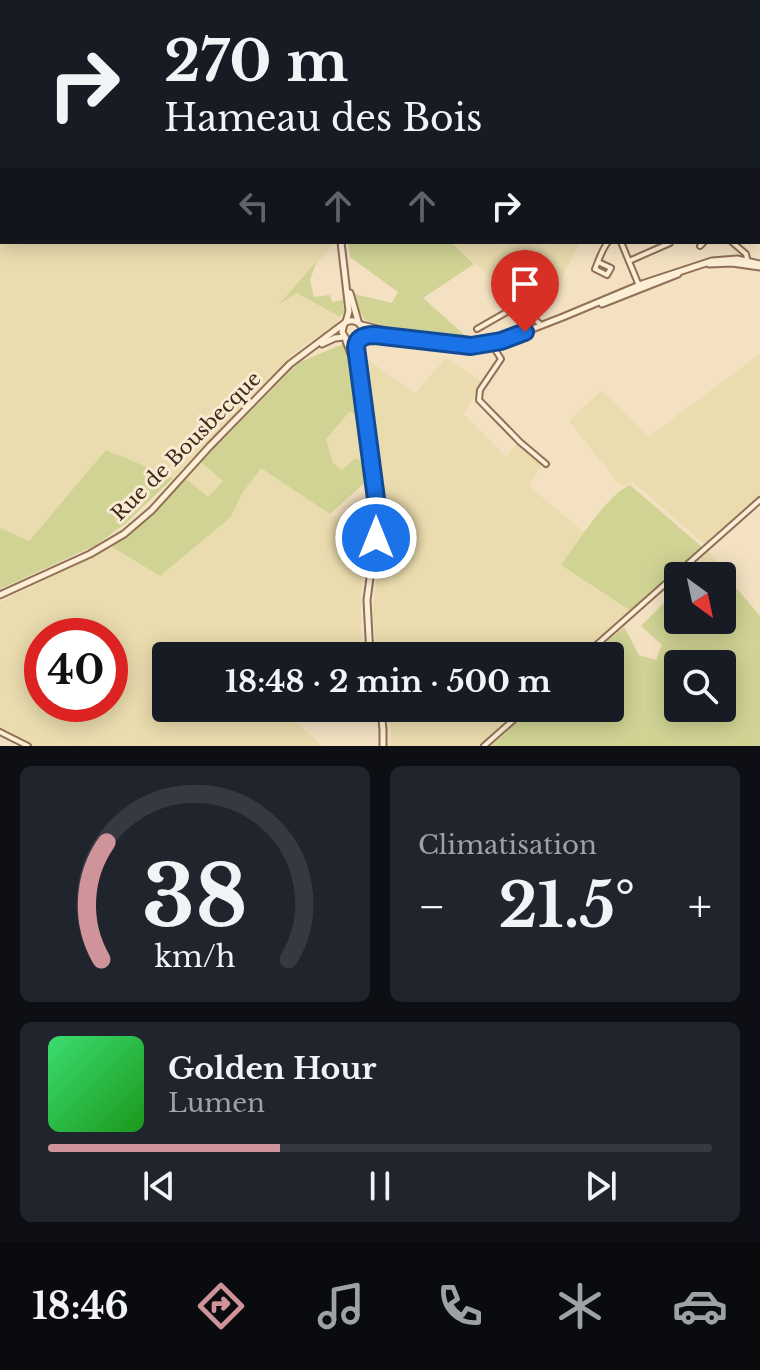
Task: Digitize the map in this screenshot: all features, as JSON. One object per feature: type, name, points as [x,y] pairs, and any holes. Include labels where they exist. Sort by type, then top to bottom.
[{"type":"street","points":[[341,244],[349,314],[342,332],[354,358],[361,385]]},
{"type":"street","points":[[598,262],[607,244]]},
{"type":"street","points":[[622,244],[640,287]]},
{"type":"street","points":[[629,261],[668,244]]},
{"type":"street","points":[[734,244],[746,254],[748,263]]},
{"type":"street","points":[[344,338],[351,341],[375,335],[467,346],[491,343],[700,265],[723,259],[760,266]]},
{"type":"street","points":[[346,277],[363,331],[356,347],[378,514],[367,600],[369,642]]},
{"type":"street","points":[[477,329],[519,305],[541,326]]},
{"type":"street","points":[[345,324],[351,320],[423,340]]},
{"type":"street","name":"Rue de Bousbecque","points":[[0,595],[95,552],[134,526],[303,353],[345,324]]},
{"type":"street","name":"Rue de Bousbecque","points":[[303,353],[332,339],[344,338]]},
{"type":"street","points":[[491,343],[501,359],[480,390],[479,400],[546,464]]},
{"type":"street","points":[[600,642],[760,500]]},
{"type":"street","points":[[382,722],[383,746]]},
{"type":"street","points":[[484,746],[511,722]]},
{"type":"street","points":[[0,732],[28,746]]},
{"type":"shaded area","points":[[0,244],[334,244],[281,301],[297,293],[340,317],[336,324],[292,354],[173,478],[106,451],[28,541],[0,528]]},
{"type":"shaded area","points":[[453,244],[579,244],[539,319]]},
{"type":"shaded area","points":[[760,354],[760,495],[704,544],[633,482],[619,484],[569,421],[602,390],[648,437]]},
{"type":"shaded area","points":[[361,355],[415,393],[446,358],[483,383],[463,414],[506,457],[518,442],[542,464],[529,486],[584,532],[561,565],[631,611],[596,642],[376,642],[373,613],[385,535],[382,533],[376,455]]},
{"type":"shaded area","points":[[350,410],[362,420],[366,464],[355,458],[342,471],[333,462],[326,439]]},
{"type":"shaded area","points":[[201,462],[223,481],[208,497],[185,479]]},
{"type":"shaded area","points":[[261,467],[345,524],[372,501],[372,522],[363,567],[361,641],[152,642],[152,722],[296,722],[322,746],[36,746],[0,728],[0,602],[112,547],[160,576],[231,517],[241,495]]},
{"type":"shaded area","points":[[708,550],[717,562],[694,562]]},
{"type":"shaded area","points":[[390,722],[506,722],[479,746],[390,746]]},
{"type":"green space","points":[[348,244],[453,244],[474,264],[423,298],[468,338],[465,340],[365,320],[354,294],[392,303],[398,292],[350,257]]},
{"type":"green space","points":[[317,261],[310,280],[314,297],[330,295],[332,302],[343,300],[344,312],[340,317],[297,293],[279,304]]},
{"type":"green space","points":[[343,344],[355,379],[362,420],[350,411],[326,439],[333,463],[342,470],[355,458],[366,464],[369,479],[330,514],[261,468],[241,495],[231,517],[160,576],[112,547],[139,526],[185,478],[208,497],[223,481],[201,462],[298,363]]},
{"type":"green space","points":[[106,450],[173,478],[126,523],[96,545],[0,589],[0,528],[29,541]]},
{"type":"green space","points":[[630,485],[702,547],[687,562],[664,562],[664,582],[631,611],[561,565],[602,509]]},
{"type":"green space","points":[[736,588],[760,616],[760,746],[491,746],[517,722],[624,722],[624,642],[606,642],[624,627],[639,655],[656,660],[662,645],[641,626],[664,603],[664,634],[736,634]]},
{"type":"route","points":[[376,538],[378,514],[356,347],[358,340],[363,336],[375,335],[476,346],[525,332]]}]
